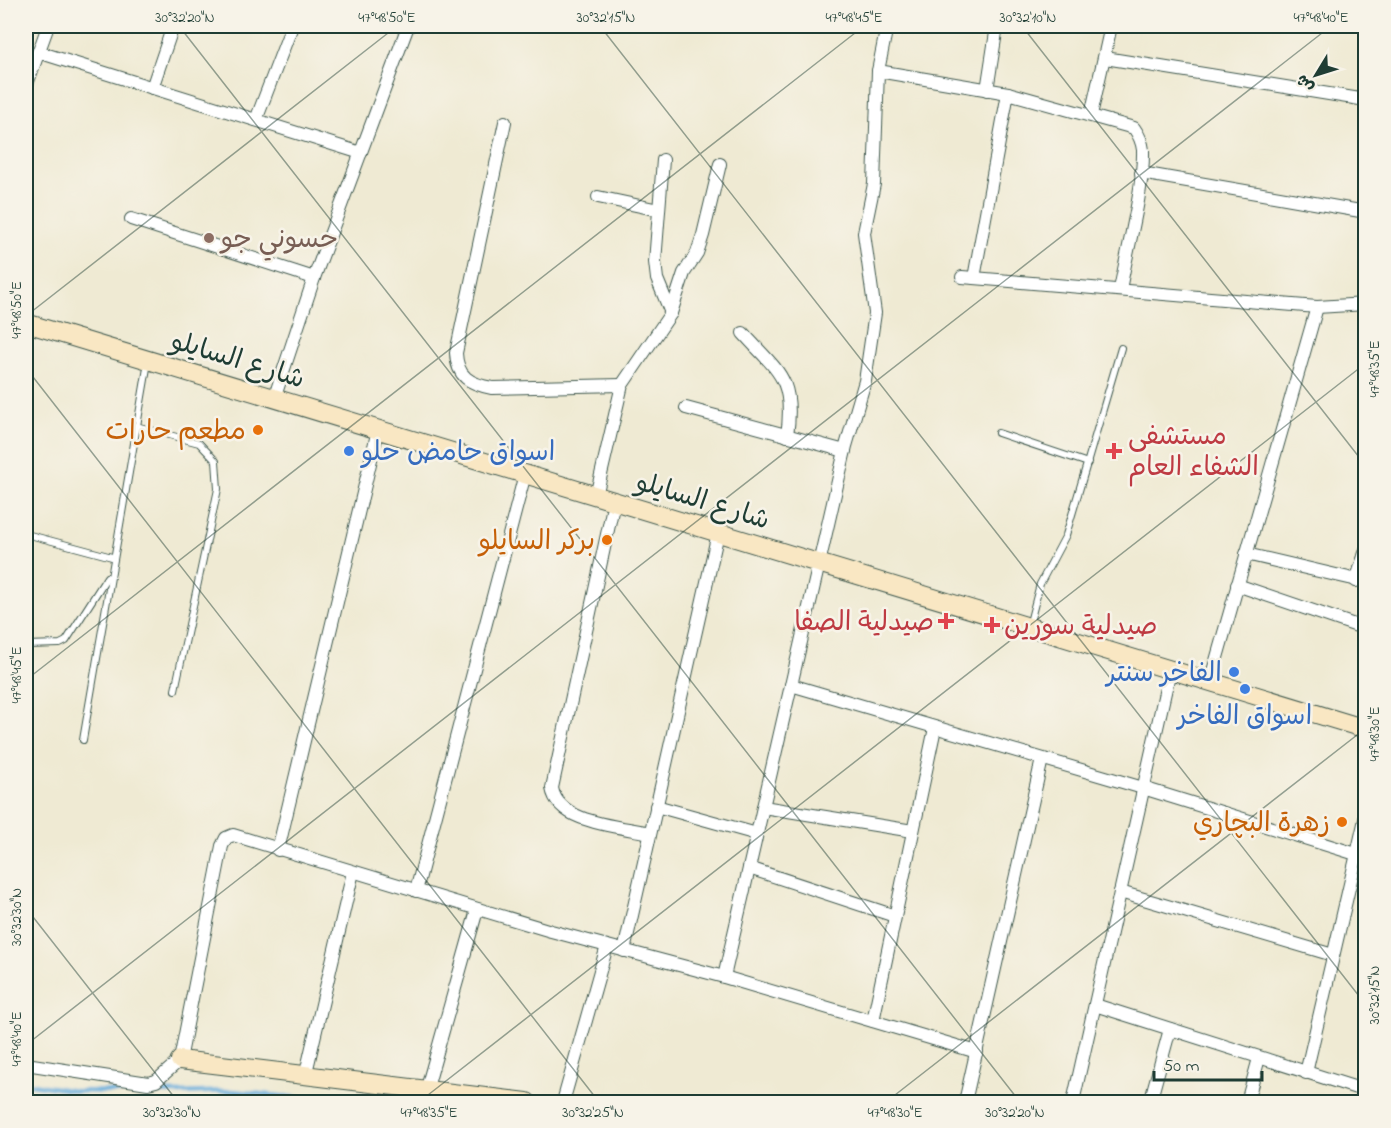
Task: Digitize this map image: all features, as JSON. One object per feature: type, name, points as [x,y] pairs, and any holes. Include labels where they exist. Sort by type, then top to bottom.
[{"type":"street","points":[[26,87],[32,58],[48,26]]},
{"type":"street","points":[[152,88],[173,26]]},
{"type":"street","points":[[256,120],[292,26]]},
{"type":"street","points":[[274,399],[314,278],[408,26]]},
{"type":"street","points":[[724,977],[821,564],[845,451],[865,381],[875,313],[864,233],[874,184],[878,71],[887,26]]},
{"type":"street","points":[[987,90],[997,26]]},
{"type":"street","points":[[1092,115],[1112,26]]},
{"type":"street","points":[[32,58],[152,88],[361,153]]},
{"type":"street","points":[[1105,58],[1365,100]]},
{"type":"street","points":[[878,71],[1008,93],[1134,128],[1140,136],[1143,148],[1142,173],[1120,290]]},
{"type":"street","points":[[1008,93],[968,278],[1317,307],[1365,304]]},
{"type":"street","points":[[505,122],[456,353],[457,367],[464,378],[474,385],[492,388],[622,385]]},
{"type":"street","points":[[663,160],[655,262],[657,279],[671,313]]},
{"type":"street","points":[[596,496],[622,385],[671,313],[684,273],[697,253],[703,235],[720,164]]},
{"type":"street","points":[[1142,173],[1365,212]]},
{"type":"street","points":[[598,197],[659,210]]},
{"type":"street","points":[[131,219],[314,278]]},
{"type":"street","points":[[1210,682],[1317,307]]},
{"type":"street","name":"شارع السايلو","points":[[26,323],[1365,729]]},
{"type":"street","points":[[743,333],[784,378],[791,406],[787,436]]},
{"type":"street","points":[[686,408],[845,451]]},
{"type":"street","points":[[278,850],[378,430]]},
{"type":"street","points":[[416,891],[525,474]]},
{"type":"street","points":[[614,502],[552,788],[554,797],[568,813],[650,833]]},
{"type":"street","points":[[624,951],[718,533]]},
{"type":"street","points":[[1246,554],[1361,582],[1365,550]]},
{"type":"street","points":[[1238,585],[1365,629]]},
{"type":"street","points":[[1073,1102],[1170,670]]},
{"type":"street","points":[[791,685],[1143,788],[1356,854]]},
{"type":"street","points":[[873,1021],[935,728]]},
{"type":"street","points":[[965,1102],[1042,759]]},
{"type":"street","points":[[656,806],[757,834]]},
{"type":"street","points":[[763,807],[913,831]]},
{"type":"street","points":[[1306,1073],[1365,815]]},
{"type":"street","points":[[26,1064],[148,1083],[156,1081],[180,1060],[222,846],[226,838],[233,835],[477,910],[724,977],[977,1052]]},
{"type":"street","points":[[749,868],[895,916]]},
{"type":"street","points":[[305,1077],[353,872]]},
{"type":"street","points":[[1120,892],[1333,955]]},
{"type":"street","points":[[424,1098],[477,910]]},
{"type":"street","points":[[563,1102],[607,946]]},
{"type":"street","points":[[1095,1005],[1365,1091]]},
{"type":"street","points":[[1150,1102],[1170,1029]]},
{"type":"street","points":[[1247,1102],[1259,1058]]},
{"type":"street","points":[[180,1060],[305,1077],[424,1098],[527,1102]]},
{"type":"lane","points":[[1028,627],[1040,584],[1066,535],[1121,348]]},
{"type":"lane","points":[[83,740],[109,574],[148,360]]},
{"type":"lane","points":[[136,426],[199,443],[216,461],[218,489],[175,690]]},
{"type":"lane","points":[[998,433],[1088,463]]},
{"type":"lane","points":[[26,534],[112,557]]},
{"type":"lane","points":[[26,645],[60,644],[66,641],[109,574]]},
{"type":"waterway","points":[[26,1083],[75,1091],[180,1093],[232,1091],[335,1102]]},
{"type":"place","name":"حسوني جو","points":[[209,238]]},
{"type":"place","name":"مطعم حارات","points":[[258,430]]},
{"type":"place","name":"اسواق حامض حلو","points":[[349,451]]},
{"type":"place","name":"مستشفى الشفاء العام","points":[[1114,451]]},
{"type":"place","name":"بركر السايلو","points":[[607,540]]},
{"type":"place","name":"صيدلية الصفا","points":[[946,621]]},
{"type":"place","name":"صيدلية سورين","points":[[992,625]]},
{"type":"place","name":"الفاخر سنتر","points":[[1234,672]]},
{"type":"place","name":"اسواق الفاخر","points":[[1245,689]]},
{"type":"place","name":"زهرة البچاري","points":[[1342,822]]}]
